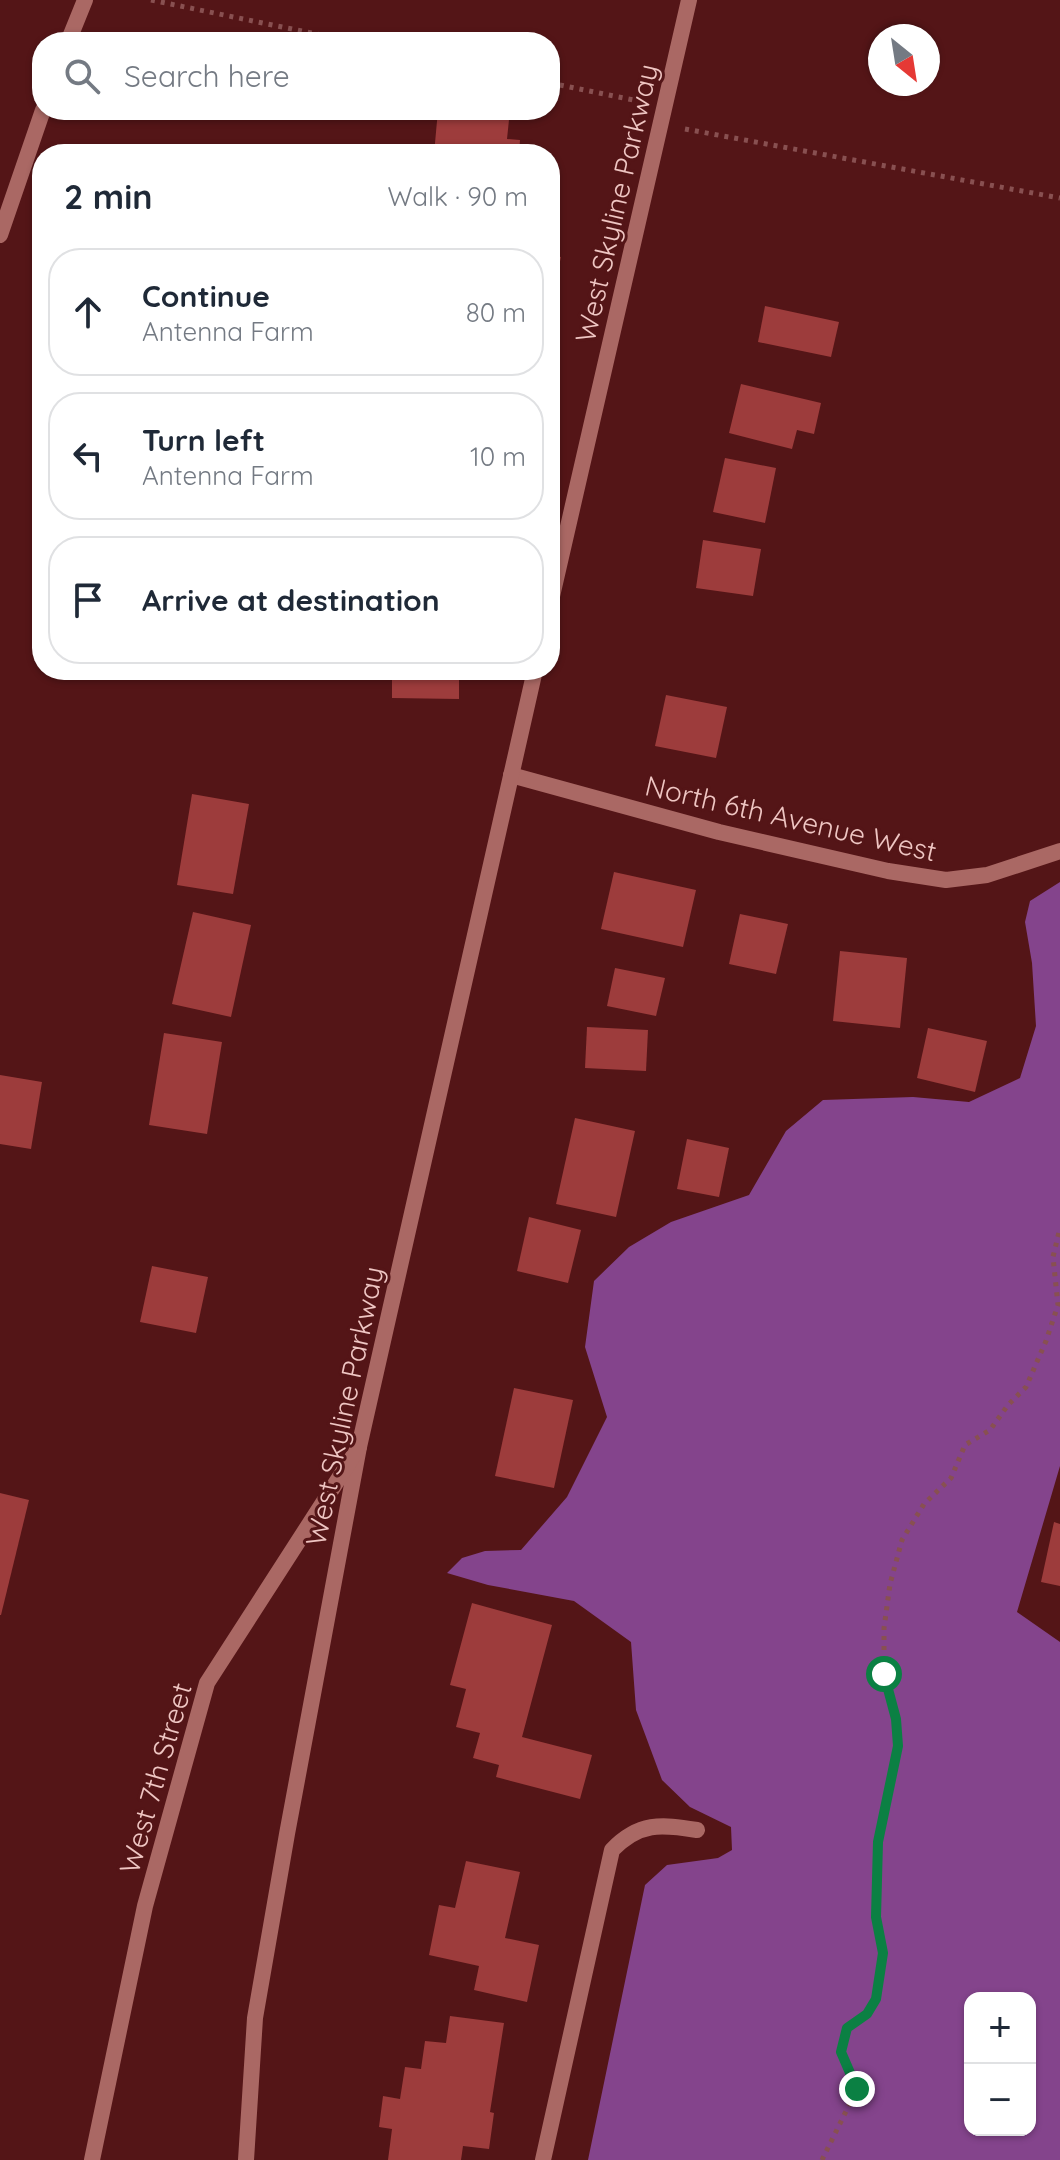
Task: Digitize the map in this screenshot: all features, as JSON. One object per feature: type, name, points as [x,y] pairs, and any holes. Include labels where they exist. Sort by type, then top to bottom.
[{"type":"street","points":[[72,32],[85,0]]},
{"type":"street","name":"West Skyline Parkway","points":[[560,562],[689,0]]},
{"type":"street","points":[[0,235],[40,120]]},
{"type":"street","name":"West Skyline Parkway","points":[[246,2160],[255,2018],[359,1447],[533,680]]},
{"type":"street","name":"North 6th Avenue West","points":[[511,775],[719,832],[888,871],[946,880],[987,875],[1060,851]]},
{"type":"street","name":"West 7th Street","points":[[92,2160],[145,1906],[207,1683],[359,1447]]},
{"type":"street","points":[[543,2160],[612,1850],[624,1837],[647,1827],[671,1826],[697,1830]]},
{"type":"path","points":[[151,0],[306,32]]},
{"type":"path","points":[[560,85],[665,107]]},
{"type":"path","points":[[661,124],[1060,198]]},
{"type":"path","points":[[822,2160],[857,2089],[841,2052],[847,2028],[867,2014],[876,1999],[883,1953],[876,1917],[878,1842],[898,1746],[896,1719],[884,1674],[884,1628],[890,1584],[902,1540],[924,1504],[951,1478],[965,1445],[990,1430],[1026,1387],[1058,1305],[1053,1257],[1060,1228]]},
{"type":"shaded area","points":[[1060,882],[1060,1466],[1017,1612],[1060,1642],[1060,2160],[588,2160],[645,1885],[667,1865],[718,1858],[732,1850],[731,1827],[690,1807],[662,1780],[636,1710],[631,1642],[574,1601],[488,1585],[447,1573],[462,1558],[485,1551],[521,1550],[567,1497],[607,1417],[585,1347],[594,1281],[629,1247],[671,1222],[749,1195],[786,1131],[823,1100],[913,1097],[969,1102],[1020,1078],[1036,1026],[1032,963],[1025,922],[1030,901]]},
{"type":"building","points":[[437,120],[509,120],[507,139],[520,140],[520,144],[435,144]]},
{"type":"building","points":[[765,306],[839,322],[831,357],[758,342]]},
{"type":"building","points":[[741,384],[821,403],[814,434],[797,430],[792,449],[729,433]]},
{"type":"building","points":[[725,458],[776,468],[765,523],[713,512]]},
{"type":"building","points":[[703,540],[761,549],[753,596],[696,588]]},
{"type":"building","points":[[392,680],[459,680],[459,699],[392,698]]},
{"type":"building","points":[[666,695],[727,707],[716,758],[655,746]]},
{"type":"building","points":[[192,794],[249,804],[233,894],[177,885]]},
{"type":"building","points":[[614,872],[696,890],[683,947],[601,929]]},
{"type":"building","points":[[193,912],[251,925],[231,1017],[172,1004]]},
{"type":"building","points":[[740,914],[788,924],[776,974],[729,964]]},
{"type":"building","points":[[840,951],[907,958],[900,1028],[833,1021]]},
{"type":"building","points":[[615,968],[665,978],[656,1016],[607,1006]]},
{"type":"building","points":[[587,1027],[648,1030],[646,1071],[585,1068]]},
{"type":"building","points":[[928,1028],[987,1041],[975,1092],[917,1078]]},
{"type":"building","points":[[164,1033],[222,1042],[207,1134],[149,1125]]},
{"type":"building","points":[[0,1075],[42,1082],[31,1149],[0,1144]]},
{"type":"building","points":[[575,1118],[635,1131],[616,1217],[556,1204]]},
{"type":"building","points":[[687,1139],[729,1148],[719,1197],[677,1189]]},
{"type":"building","points":[[529,1217],[581,1230],[568,1283],[517,1271]]},
{"type":"building","points":[[152,1266],[208,1277],[196,1333],[140,1322]]},
{"type":"building","points":[[514,1388],[573,1400],[554,1488],[495,1476]]},
{"type":"building","points":[[0,1493],[29,1500],[1,1615],[0,1615]]},
{"type":"building","points":[[1054,1522],[1060,1524],[1060,1586],[1041,1582]]},
{"type":"building","points":[[472,1603],[552,1625],[522,1737],[592,1755],[580,1799],[496,1777],[499,1765],[473,1758],[480,1733],[456,1727],[466,1689],[450,1685]]},
{"type":"building","points":[[466,1861],[520,1872],[505,1938],[539,1945],[527,2002],[474,1990],[479,1966],[429,1955],[439,1905],[455,1908]]},
{"type":"building","points":[[450,2016],[504,2023],[490,2112],[494,2113],[489,2149],[463,2146],[461,2160],[388,2160],[392,2129],[379,2127],[383,2096],[400,2099],[405,2067],[421,2069],[425,2041],[446,2043]]},
{"type":"route","points":[[857,2089],[841,2052],[847,2028],[867,2014],[876,1999],[883,1953],[876,1917],[878,1842],[898,1746],[896,1719],[884,1674]]}]
